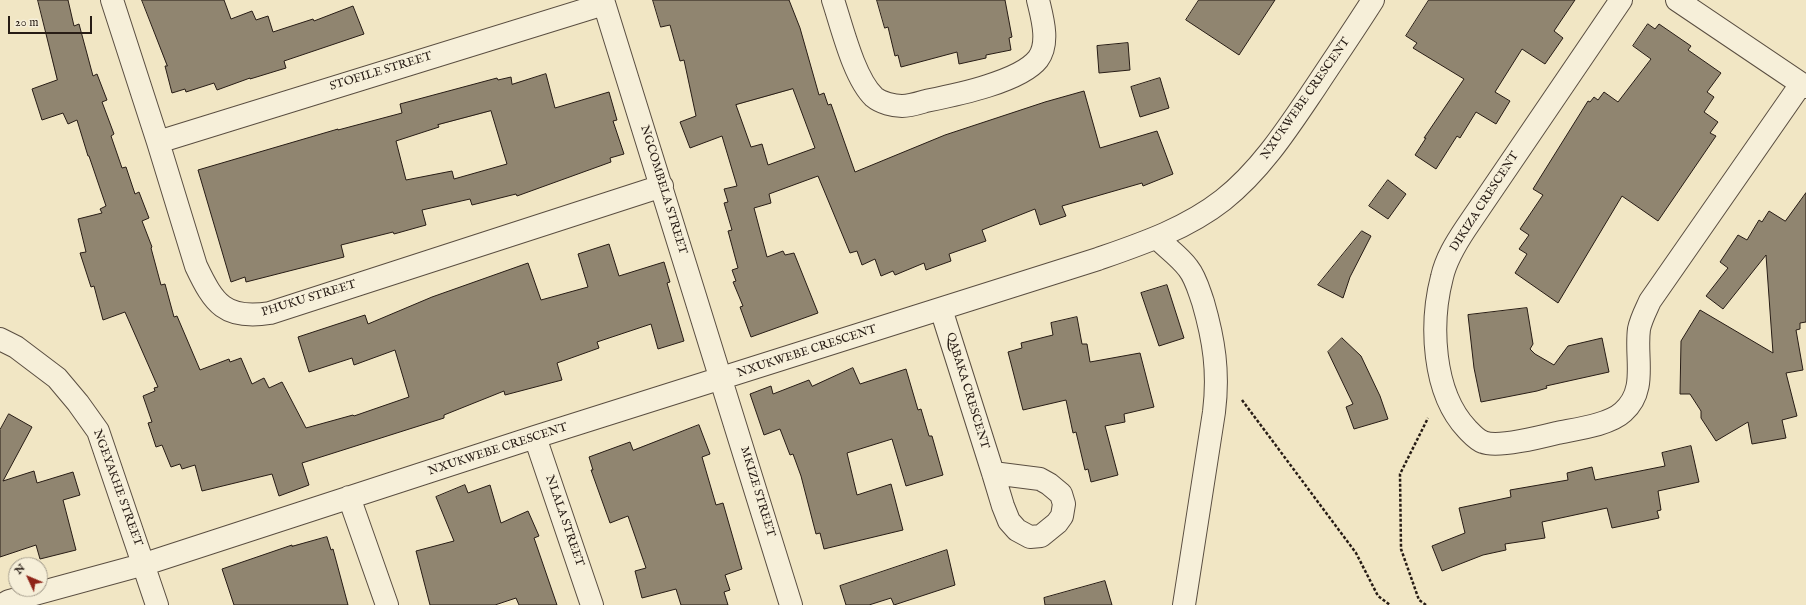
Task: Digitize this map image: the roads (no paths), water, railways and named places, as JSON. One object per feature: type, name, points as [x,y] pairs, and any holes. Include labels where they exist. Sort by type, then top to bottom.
[{"type":"street","name":"PHUKU STREET","points":[[112,0],[196,266],[205,285],[217,302],[233,313],[251,316],[270,313],[662,186]]},
{"type":"street","points":[[833,0],[852,59],[863,84],[875,98],[890,104],[903,106],[950,96],[999,82],[1018,74],[1031,66],[1039,58],[1043,48],[1044,32],[1038,0]]},
{"type":"street","name":"NXUKWEBE CRESCENT","points":[[2,605],[16,599],[145,564],[535,437],[1098,259],[1157,238],[1188,223],[1223,200],[1260,165],[1283,136],[1373,0]]},
{"type":"street","name":"DIKIZA CRESCENT","points":[[1621,0],[1452,250],[1442,276],[1436,312],[1438,366],[1452,408],[1459,421],[1472,434],[1483,442],[1495,444],[1562,432],[1611,420],[1623,412],[1637,391],[1640,379],[1638,345],[1640,329],[1642,318],[1650,301],[1803,86]]},
{"type":"street","points":[[1677,0],[1803,86]]},
{"type":"street","name":"STOFILE STREET","points":[[158,142],[604,2]]},
{"type":"street","name":"NGCOMBELA STREET","points":[[604,2],[722,379]]},
{"type":"street","points":[[1157,238],[1188,268],[1194,279],[1211,334],[1216,365],[1217,387],[1214,412],[1184,605]]},
{"type":"street","name":"QABAKA CRESCENT","points":[[941,309],[993,473]]},
{"type":"street","name":"NGEYAKHE STREET","points":[[0,338],[16,347],[57,378],[78,403],[98,432],[145,564],[157,605]]},
{"type":"street","name":"MKIZE STREET","points":[[722,379],[791,605]]},
{"type":"street","name":"NLALA STREET","points":[[535,437],[592,605]]},
{"type":"street","points":[[349,497],[387,605]]}]
